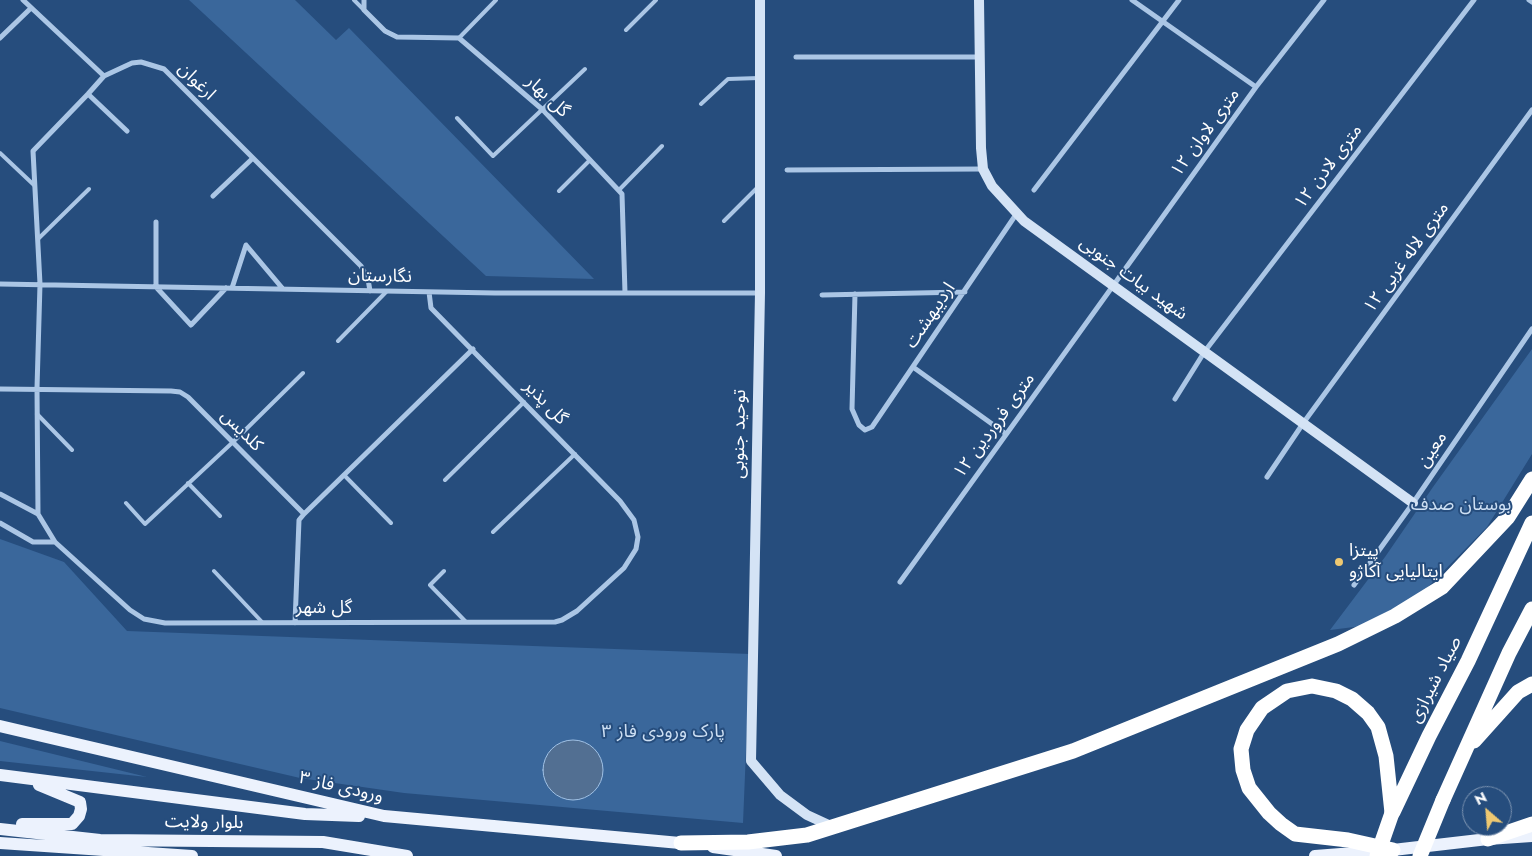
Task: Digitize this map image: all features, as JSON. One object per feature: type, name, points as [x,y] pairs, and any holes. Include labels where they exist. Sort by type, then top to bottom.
[{"type":"highway","points":[[681,843],[748,842],[807,835],[1073,751],[1338,644],[1394,616],[1442,587],[1508,517],[1532,479]]},
{"type":"highway","name":"صیاد شیرازی","points":[[1377,856],[1392,813],[1468,661],[1532,523]]},
{"type":"highway","points":[[1420,856],[1509,653],[1532,609]]},
{"type":"highway","points":[[1465,751],[1518,692],[1532,684]]},
{"type":"highway","points":[[1392,813],[1386,756],[1378,727],[1368,712],[1336,691],[1312,686],[1287,691],[1262,708],[1247,730],[1241,749],[1243,770],[1249,788],[1269,813],[1295,834],[1348,840],[1393,850]]},
{"type":"highway","points":[[1488,839],[1532,824]]},
{"type":"main road","name":"ورودی فاز ۳","points":[[0,726],[384,816],[681,843]]},
{"type":"main road","name":"بلوار ولایت","points":[[0,775],[305,814],[384,816]]},
{"type":"main road","points":[[0,824],[72,824],[81,809],[80,802],[17,777]]},
{"type":"main road","name":"بلوار ولایت","points":[[0,829],[100,840],[323,842],[407,856]]},
{"type":"main road","points":[[1316,856],[1532,836]]},
{"type":"main road","points":[[0,843],[192,856]]},
{"type":"main road","points":[[681,843],[776,856]]},
{"type":"street","points":[[23,0],[104,76]]},
{"type":"street","points":[[364,0],[364,10],[385,31],[397,38],[459,38]]},
{"type":"street","name":"توحید جنوبی","points":[[760,0],[760,294],[750,760],[780,795],[807,815],[833,827]]},
{"type":"street","name":"شهید بیات جنوبی","points":[[979,0],[981,148],[983,169],[992,186],[1024,221],[1304,422],[1413,503]]},
{"type":"street","points":[[1132,0],[1256,87]]},
{"type":"street","points":[[1034,190],[1179,0]]},
{"type":"street","name":"۱۲ متری لاوان","points":[[1114,286],[1256,87],[1324,0]]},
{"type":"street","name":"۱۲ متری لادن","points":[[1174,399],[1205,351],[1474,0]]},
{"type":"street","points":[[0,38],[31,8]]},
{"type":"street","name":"گل بهار","points":[[459,38],[543,110],[619,190]]},
{"type":"street","points":[[796,58],[980,57]]},
{"type":"street","name":"ارغوان","points":[[40,284],[33,151],[104,76],[132,63],[141,62],[164,69],[361,266],[368,279],[370,291]]},
{"type":"street","points":[[88,94],[127,131]]},
{"type":"street","name":"۱۲ متری لاله غربی","points":[[1267,477],[1304,422],[1532,110]]},
{"type":"street","points":[[213,196],[253,158]]},
{"type":"street","points":[[787,170],[983,169]]},
{"type":"street","points":[[619,190],[622,194],[625,293]]},
{"type":"street","name":"اردیبهشت","points":[[855,294],[852,409],[859,425],[865,430],[872,427],[1017,214]]},
{"type":"street","points":[[156,222],[156,287],[191,325],[229,288],[246,245],[283,289]]},
{"type":"street","name":"نگارستان","points":[[0,284],[429,292],[760,294]]},
{"type":"street","points":[[37,414],[40,284]]},
{"type":"street","name":"۱۲ متری فروردین","points":[[900,582],[1114,286]]},
{"type":"street","name":"گل پذیر","points":[[429,292],[431,308],[628,510],[634,520],[638,537]]},
{"type":"street","points":[[822,295],[965,292]]},
{"type":"street","name":"معین","points":[[1354,586],[1532,329]]},
{"type":"street","points":[[295,623],[299,520],[473,349]]},
{"type":"street","points":[[913,367],[1006,434]]},
{"type":"street","name":"کلدیس","points":[[0,388],[180,392],[233,442],[304,514]]},
{"type":"street","name":"گل شهر","points":[[37,414],[38,514],[55,542],[130,610],[144,619],[165,624],[555,622],[562,620],[584,605],[624,568],[636,549],[638,537]]},
{"type":"street","points":[[0,494],[38,514]]},
{"type":"street","points":[[0,523],[33,542],[55,542]]},
{"type":"lane","points":[[354,0],[364,10]]},
{"type":"lane","points":[[459,38],[496,0]]},
{"type":"lane","points":[[626,30],[656,0]]},
{"type":"lane","points":[[457,118],[494,156],[585,69]]},
{"type":"lane","points":[[701,104],[728,79],[760,78]]},
{"type":"lane","points":[[619,190],[662,146]]},
{"type":"lane","points":[[0,153],[35,186]]},
{"type":"lane","points":[[559,191],[590,160]]},
{"type":"lane","points":[[724,222],[760,185]]},
{"type":"lane","points":[[38,239],[89,189]]},
{"type":"lane","points":[[338,340],[387,291]]},
{"type":"lane","points":[[126,503],[145,524],[233,442],[303,373]]},
{"type":"lane","points":[[445,480],[524,402]]},
{"type":"lane","points":[[37,414],[72,450]]},
{"type":"lane","points":[[493,532],[574,454]]},
{"type":"lane","points":[[344,475],[391,523]]},
{"type":"lane","points":[[188,483],[220,516]]},
{"type":"lane","points":[[214,571],[263,623]]},
{"type":"lane","points":[[444,571],[430,585],[466,622]]},
{"type":"green space","points":[[189,0],[295,0],[336,40],[349,28],[594,279],[486,276]]},
{"type":"green space","name":"بوستان صدف","points":[[1532,349],[1532,454],[1487,527],[1423,592],[1362,626],[1330,630],[1385,557]]},
{"type":"green space","name":"پارک ورودی فاز ۳","points":[[0,539],[64,562],[127,631],[750,654],[743,823],[404,793],[300,778],[0,708]]},
{"type":"green space","points":[[0,741],[147,777],[0,761]]},
{"type":"shaded area","points":[[573,740],[590,745],[598,753],[603,770],[598,787],[590,795],[573,800],[556,795],[548,787],[543,770],[548,753],[556,745]]},
{"type":"place","name":"پیتزا ایتالیایی آکاژو","points":[[1339,562]]}]
